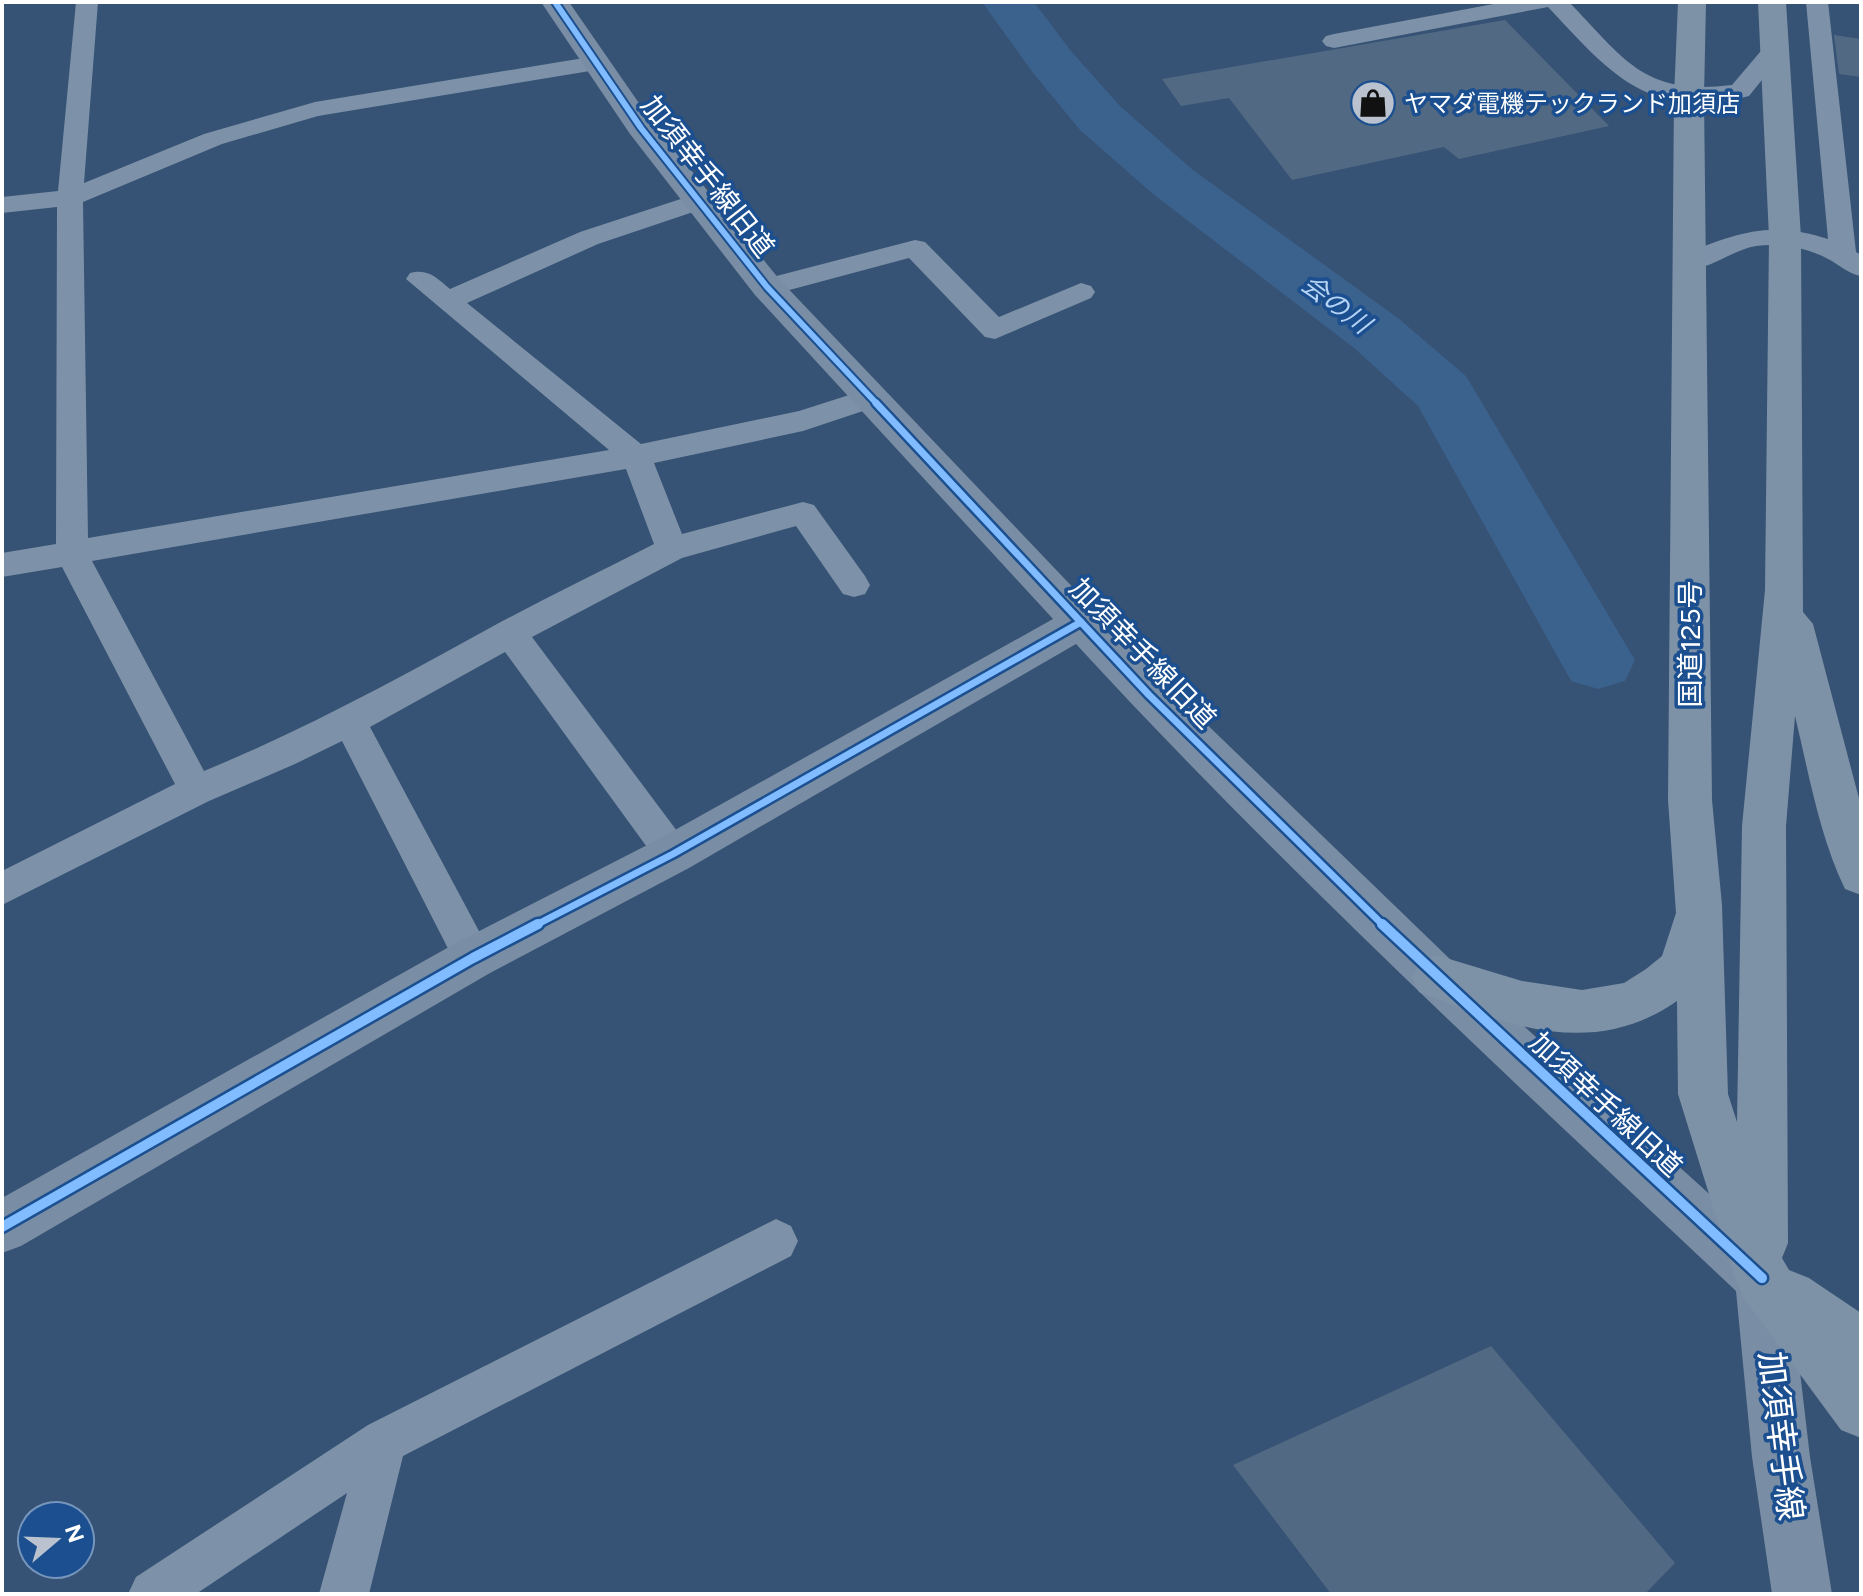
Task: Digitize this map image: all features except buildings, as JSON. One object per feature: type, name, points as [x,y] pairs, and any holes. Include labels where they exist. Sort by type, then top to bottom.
[{"type":"highway","name":"国道125号","points":[[1692,2],[1689,97],[1690,800],[1699,905],[1703,1094],[1762,1278],[1861,1410]]},
{"type":"highway","points":[[1772,2],[1785,237],[1785,590],[1764,826],[1762,1278],[1861,1345]]},
{"type":"highway","points":[[1785,590],[1850,806],[1861,875]]},
{"type":"highway","points":[[1436,977],[1544,1009],[1574,1014],[1618,1008],[1650,996],[1681,969],[1699,905]]},
{"type":"street","points":[[87,2],[70,198],[72,554],[196,790]]},
{"type":"street","name":"加須幸手線旧道","points":[[555,2],[641,128],[767,287],[1149,695],[1436,977],[1762,1278]]},
{"type":"street","points":[[1334,41],[1541,2]]},
{"type":"street","points":[[1556,2],[1633,81],[1689,97],[1740,91],[1774,50]]},
{"type":"street","points":[[1689,262],[1754,238],[1785,237],[1852,261],[1817,2]]},
{"type":"street","points":[[2,205],[70,198],[213,139],[315,109],[596,63]]},
{"type":"street","points":[[447,301],[589,238],[699,201]]},
{"type":"street","points":[[767,287],[915,248],[995,330],[1081,292]]},
{"type":"street","points":[[420,279],[636,456],[672,549]]},
{"type":"street","points":[[2,565],[636,456],[803,421],[871,398]]},
{"type":"street","points":[[2,889],[196,790],[283,754],[349,721],[672,549],[803,513],[854,585]]},
{"type":"street","points":[[2,1227],[473,958],[673,854],[1081,622]]},
{"type":"street","points":[[510,633],[673,854]]},
{"type":"street","points":[[349,721],[473,958]]},
{"type":"street","points":[[153,1594],[384,1441],[776,1241]]},
{"type":"street","name":"加須幸手線","points":[[1762,1278],[1781,1457],[1802,1594]]},
{"type":"street","points":[[344,1594],[384,1441]]},
{"type":"waterway","name":"会の川","points":[[1008,2],[1052,62],[1100,118],[1173,182],[1376,333],[1443,392],[1598,660]]},
{"type":"cycle path","points":[[555,2],[641,128],[767,287],[1149,695],[1436,977],[1762,1278]]},
{"type":"cycle path","points":[[2,1227],[473,958],[673,854],[1081,622]]},
{"type":"place","name":"ヤマダ電機テックランド加須店","points":[[1373,103]]}]
